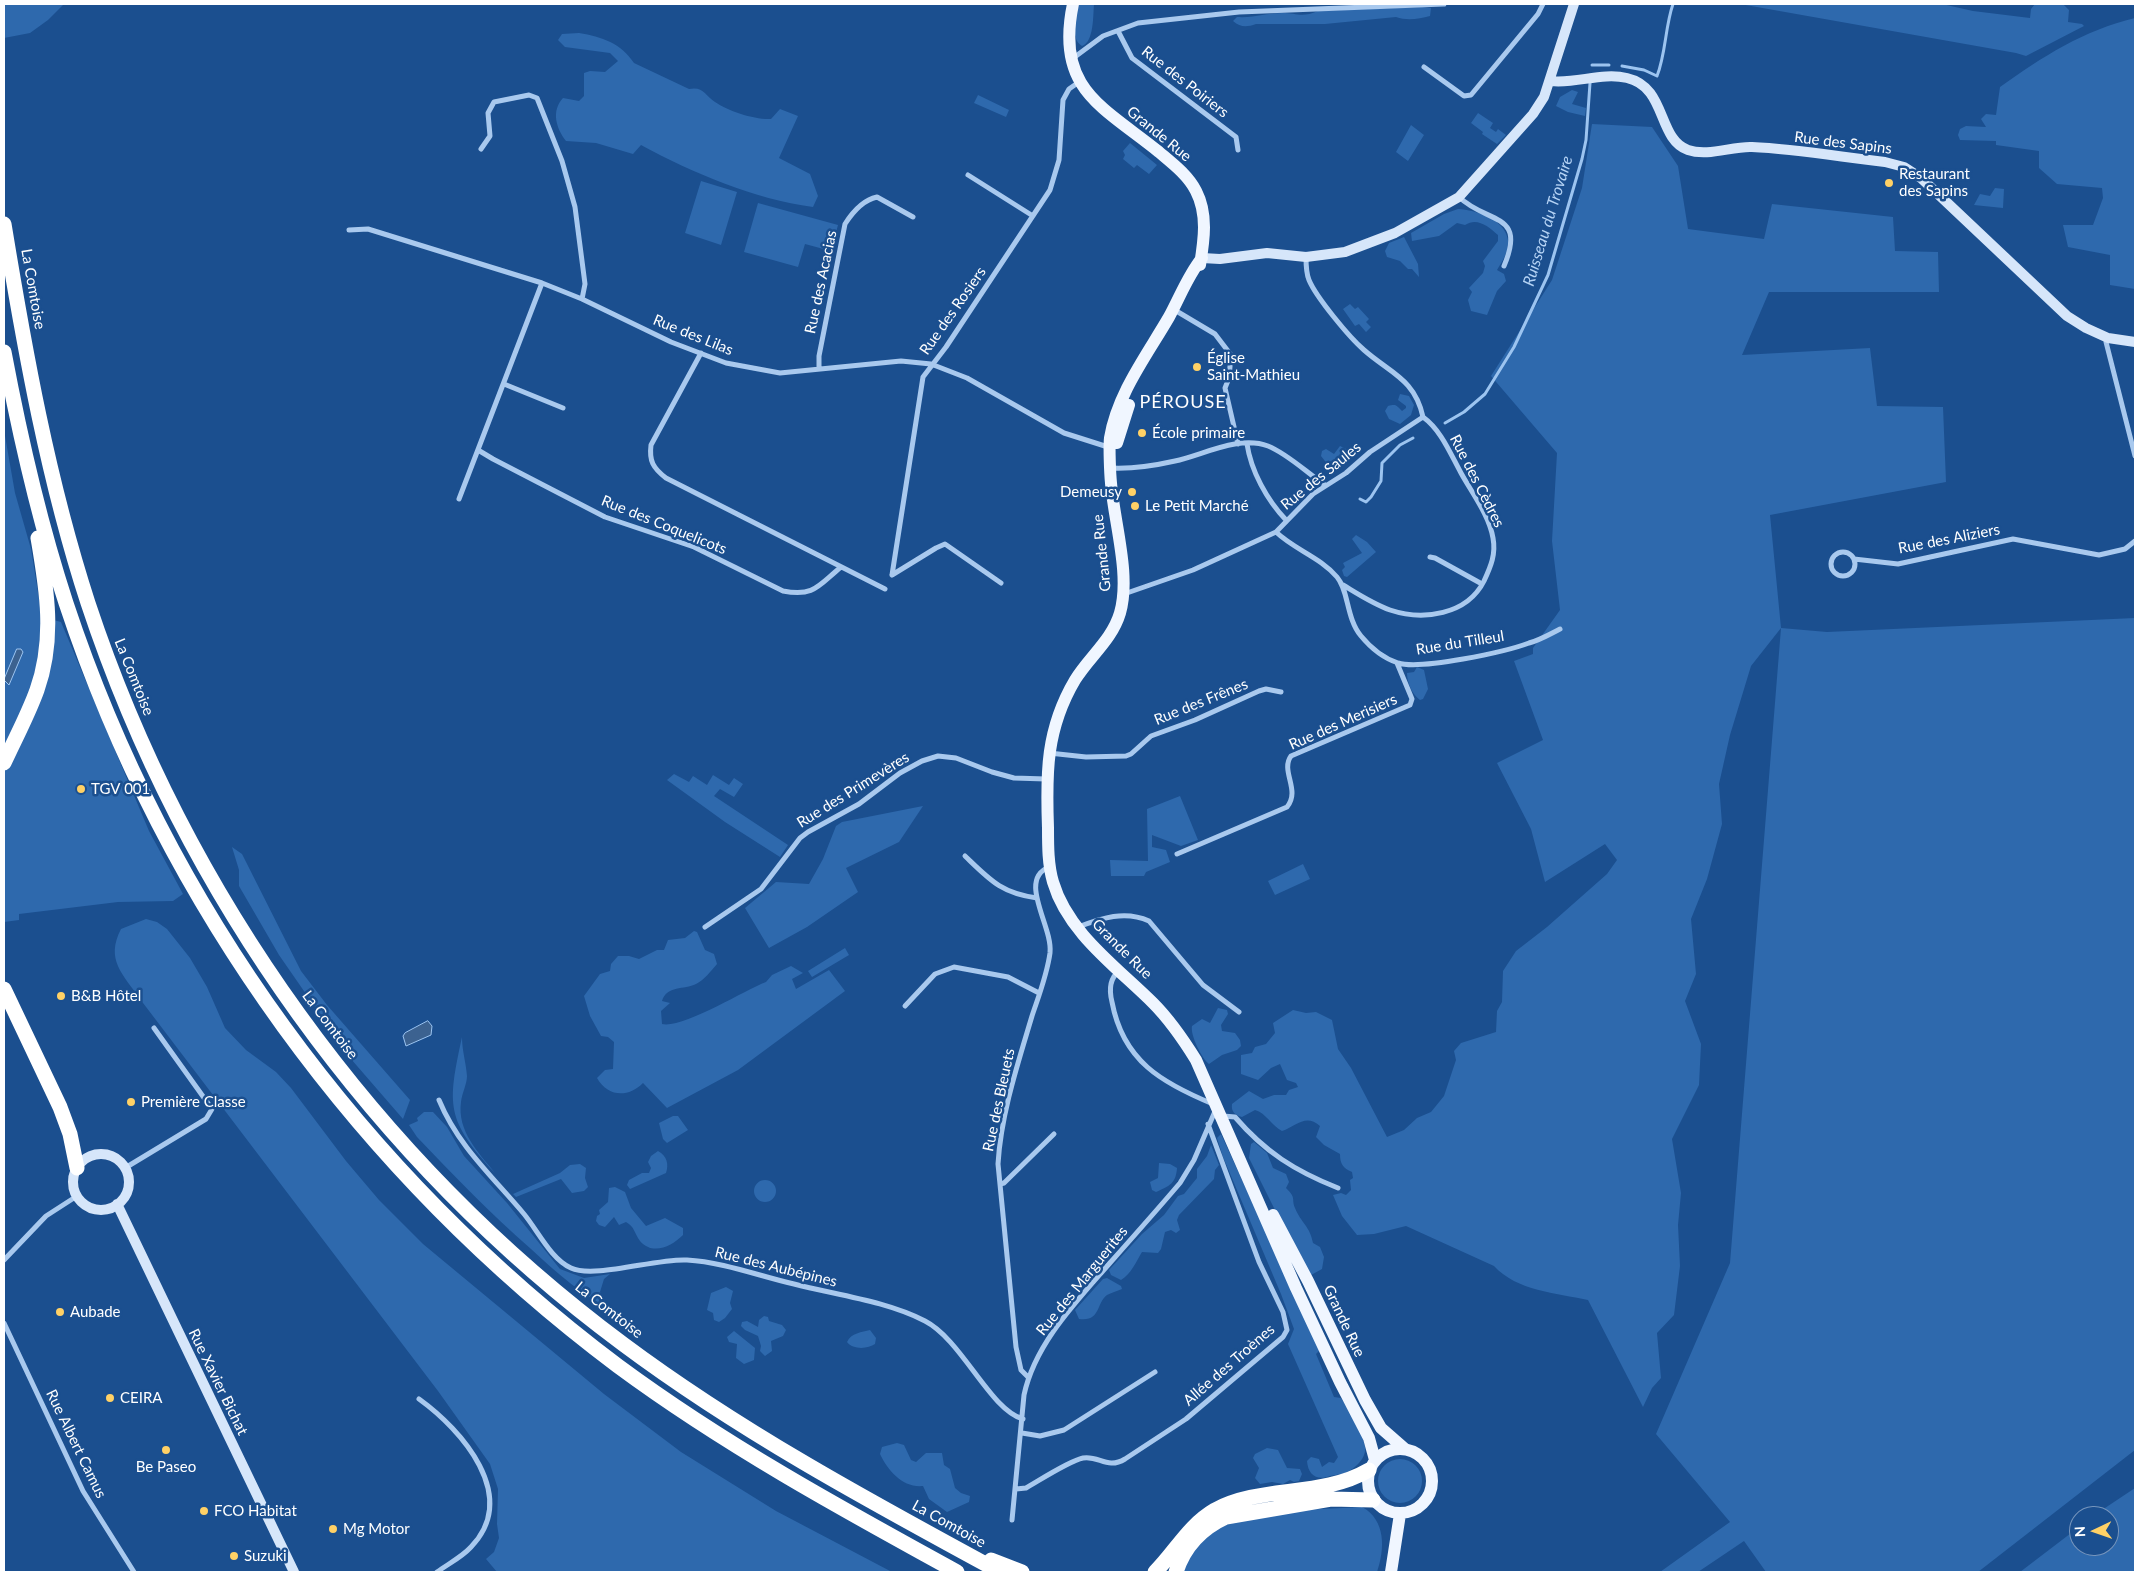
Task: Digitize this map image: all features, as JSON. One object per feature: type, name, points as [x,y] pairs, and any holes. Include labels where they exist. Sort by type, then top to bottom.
[{"type":"highway","name":"La Comtoise","points":[[4,224],[44,442],[76,564],[102,644],[148,756],[193,844],[246,936],[290,1001],[371,1107],[440,1182],[528,1266],[587,1316],[653,1366],[753,1432],[1000,1572]]},
{"type":"highway","points":[[4,352],[26,458],[45,578],[48,639],[37,689],[4,763]]},
{"type":"highway","points":[[26,458],[55,567],[78,636],[112,725],[148,804],[228,945],[273,1013],[331,1089],[388,1157],[450,1222],[525,1291],[590,1344],[652,1391],[738,1446],[847,1511],[958,1572]]},
{"type":"highway","points":[[4,989],[60,1107],[70,1134],[77,1168]]},
{"type":"highway","points":[[1155,1572],[1187,1532],[1217,1509],[1242,1500],[1338,1484],[1372,1465]]},
{"type":"highway","points":[[1176,1572],[1191,1543],[1213,1524],[1226,1517],[1326,1500],[1374,1500]]},
{"type":"highway","points":[[952,1546],[1022,1572]]},
{"type":"main road","name":"Grande Rue","points":[[1073,4],[1070,33],[1072,59],[1079,82],[1087,93],[1109,114],[1181,172],[1196,191],[1204,222],[1202,258],[1131,380],[1114,420],[1111,468],[1123,594],[1120,614],[1113,630],[1076,679],[1059,711],[1049,753],[1047,779],[1050,867],[1058,896],[1078,928],[1179,1032],[1196,1060],[1262,1201],[1332,1365],[1369,1438],[1372,1465]]},
{"type":"main road","points":[[1112,450],[1138,386],[1199,271],[1202,258]]},
{"type":"main road","name":"Grande Rue","points":[[1262,1201],[1308,1281],[1331,1333],[1381,1428],[1405,1449]]},
{"type":"main road","points":[[1405,1449],[1423,1458],[1430,1470],[1432,1484],[1428,1497],[1419,1507],[1400,1514],[1385,1510],[1374,1500],[1368,1486],[1372,1465],[1385,1452],[1405,1449]]},
{"type":"main road","points":[[1392,1572],[1400,1514]]},
{"type":"street","points":[[1072,59],[1103,36],[1138,24],[1214,14],[1444,4]]},
{"type":"street","points":[[1424,67],[1464,96],[1471,95],[1538,14],[1543,4]]},
{"type":"street","points":[[1202,258],[1220,259],[1266,253],[1306,257],[1345,252],[1377,241],[1418,222],[1460,197],[1533,114],[1551,80],[1573,4]]},
{"type":"street","name":"Rue des Poiriers","points":[[1118,31],[1132,58],[1236,137],[1238,150]]},
{"type":"street","name":"Rue des Sapins","points":[[1551,80],[1613,76],[1636,81],[1646,87],[1656,100],[1672,137],[1681,147],[1690,151],[1702,152],[1751,147],[1885,162],[1904,167],[1921,178],[2067,316],[2086,328],[2108,338],[2135,342]]},
{"type":"street","name":"Rue des Rosiers","points":[[1001,583],[945,544],[892,575],[922,377],[946,347],[1050,190],[1059,160],[1065,94],[1079,82]]},
{"type":"street","points":[[481,149],[490,136],[488,113],[494,102],[529,95],[537,98],[562,161],[576,207],[585,284],[582,299]]},
{"type":"street","points":[[968,175],[1033,216]]},
{"type":"street","name":"Rue des Acacias","points":[[819,369],[818,356],[846,224],[850,216],[869,199],[876,197],[913,217]]},
{"type":"street","points":[[1460,197],[1498,219],[1510,231],[1512,248],[1504,266]]},
{"type":"street","name":"Rue des Lilas","points":[[349,230],[368,229],[542,283],[582,299],[671,342],[726,363],[780,373],[901,360],[931,364],[975,382],[1064,433],[1112,450]]},
{"type":"street","points":[[1306,257],[1309,280],[1339,322],[1362,348],[1413,390],[1419,399],[1423,417]]},
{"type":"street","points":[[459,499],[542,283]]},
{"type":"street","points":[[1178,312],[1204,327],[1221,341],[1231,355],[1229,378],[1225,388],[1238,444]]},
{"type":"street","points":[[2108,338],[2106,342],[2135,456]]},
{"type":"street","points":[[701,353],[651,445],[649,456],[653,469],[666,478],[885,589]]},
{"type":"street","points":[[504,384],[563,408]]},
{"type":"street","name":"Rue des Saules","points":[[1123,594],[1161,582],[1215,561],[1276,532],[1286,520],[1325,485],[1346,473],[1370,452],[1423,417]]},
{"type":"street","name":"Rue des Cèdres","points":[[1343,585],[1374,604],[1391,610],[1417,615],[1442,612],[1463,604],[1482,584],[1492,564],[1493,536],[1487,520],[1442,439],[1432,423],[1423,417]]},
{"type":"street","points":[[1111,468],[1140,468],[1176,461],[1238,444],[1247,444],[1271,448],[1325,485]]},
{"type":"street","points":[[1247,444],[1250,456],[1266,493],[1286,520]]},
{"type":"street","name":"Rue des Coquelicots","points":[[478,450],[493,460],[605,517],[694,547],[783,591],[796,594],[811,592],[841,567]]},
{"type":"street","points":[[1276,532],[1292,545],[1316,559],[1343,585]]},
{"type":"street","name":"Rue des Aliziers","points":[[1854,559],[1854,566],[1848,575],[1840,575],[1832,568],[1834,557],[1840,552],[1848,553],[1854,559],[1898,564],[2013,539],[2099,555],[2125,549],[2135,541]]},
{"type":"street","points":[[1430,558],[1435,558],[1482,584]]},
{"type":"street","name":"Rue du Tilleul","points":[[1343,585],[1347,609],[1359,634],[1373,649],[1397,663],[1422,664],[1459,659],[1529,643],[1560,629]]},
{"type":"street","name":"Rue des Merisiers","points":[[1177,854],[1287,806],[1292,798],[1292,782],[1287,767],[1291,756],[1410,704],[1412,699],[1397,663]]},
{"type":"street","name":"Rue des Frênes","points":[[1049,753],[1086,757],[1126,756],[1151,736],[1195,720],[1259,691],[1266,689],[1280,692]]},
{"type":"street","name":"Rue des Primevères","points":[[705,927],[761,889],[800,838],[859,804],[895,777],[922,761],[945,756],[1014,778],[1047,779]]},
{"type":"street","points":[[965,856],[989,879],[1008,892],[1037,898]]},
{"type":"street","name":"Rue des Bleuets","points":[[1028,1377],[1022,1370],[1016,1346],[1008,1242],[998,1164],[1001,1137],[1020,1059],[1050,952],[1047,926],[1037,898],[1036,878],[1043,870],[1050,867]]},
{"type":"street","points":[[1078,928],[1091,921],[1112,916],[1137,916],[1149,921],[1203,985],[1239,1012]]},
{"type":"street","points":[[904,1006],[935,974],[954,966],[1008,977],[1039,993]]},
{"type":"street","points":[[1119,970],[1111,980],[1110,994],[1116,1023],[1130,1050],[1160,1077],[1189,1095],[1234,1117],[1254,1140],[1290,1166],[1338,1188]]},
{"type":"street","points":[[125,1168],[206,1119],[212,1110],[154,1028]]},
{"type":"street","name":"Rue des Aubépines","points":[[438,1100],[454,1132],[558,1258],[576,1270],[609,1269],[670,1260],[705,1262],[882,1306],[925,1321],[938,1329],[1009,1412],[1023,1419]]},
{"type":"street","name":"Rue des Marguerites","points":[[1012,1520],[1028,1377],[1036,1360],[1065,1316],[1180,1183],[1194,1160],[1208,1124],[1220,1111]]},
{"type":"street","name":"Allée des Troènes","points":[[1016,1489],[1026,1488],[1081,1459],[1108,1464],[1118,1463],[1125,1459],[1197,1410],[1283,1337],[1287,1330],[1283,1312],[1259,1262],[1208,1124]]},
{"type":"street","points":[[1000,1184],[1004,1183],[1054,1134]]},
{"type":"street","points":[[91,1155],[111,1156],[125,1168],[128,1188],[124,1197],[117,1204],[100,1210],[83,1203],[77,1196],[73,1181],[77,1168],[91,1155]]},
{"type":"street","points":[[4,1260],[46,1216],[77,1196]]},
{"type":"street","name":"Rue Xavier Bichat","points":[[117,1204],[294,1572]]},
{"type":"street","name":"Rue Albert Camus","points":[[4,1323],[83,1490],[134,1572]]},
{"type":"street","points":[[1022,1433],[1040,1436],[1064,1430],[1155,1372]]},
{"type":"street","points":[[419,1399],[443,1416],[470,1449],[488,1480],[490,1509],[483,1530],[471,1547],[437,1572]]},
{"type":"shaded area","points":[[4,4],[64,4],[48,20],[30,33],[4,38]]},
{"type":"shaded area","points":[[1079,4],[1094,4],[1091,34],[1086,44],[1082,46],[1076,38],[1075,32]]},
{"type":"shaded area","points":[[1740,4],[1942,4],[1973,11],[2030,18],[2031,9],[2035,4],[2063,4],[2069,10],[2068,22],[2084,26],[2026,56]]},
{"type":"shaded area","points":[[1431,8],[1430,16],[1413,19],[1396,17],[1325,24],[1256,24],[1247,26],[1241,26],[1233,21],[1237,17],[1276,13],[1304,15],[1318,11]]},
{"type":"shaded area","points":[[2135,18],[2135,289],[2110,285],[2110,255],[2068,247],[2063,225],[2093,225],[2103,198],[2102,188],[2057,184],[2039,168],[2039,151],[1996,145],[1996,141],[1960,140],[1958,135],[1960,129],[1966,126],[1986,127],[1981,119],[1986,114],[1996,115],[2000,87],[2032,65],[2081,37],[2116,23]]},
{"type":"shaded area","points":[[579,33],[610,42],[623,50],[634,63],[689,89],[701,90],[715,102],[734,112],[757,118],[771,119],[780,109],[798,116],[779,158],[810,174],[818,196],[813,207],[769,198],[724,184],[641,145],[633,154],[596,143],[566,141],[556,120],[559,103],[563,98],[579,101],[584,96],[584,73],[590,71],[605,72],[618,61],[610,53],[565,47],[558,40],[562,34]]},
{"type":"shaded area","points":[[1572,90],[1578,92],[1572,104],[1586,108],[1585,116],[1568,112],[1556,106],[1560,97]]},
{"type":"shaded area","points":[[978,95],[1009,110],[1006,117],[974,103]]},
{"type":"shaded area","points":[[1478,113],[1493,123],[1490,128],[1496,132],[1498,129],[1506,135],[1497,144],[1482,134],[1483,132],[1471,123]]},
{"type":"shaded area","points":[[1592,124],[1652,127],[1678,166],[1688,229],[1764,239],[1772,204],[1893,217],[1895,251],[1938,252],[1939,292],[1769,292],[1742,355],[1870,348],[1877,406],[1943,407],[1946,482],[1770,515],[1781,628],[1751,666],[1730,735],[1719,784],[1722,824],[1707,879],[1691,919],[1696,974],[1685,1001],[1701,1044],[1699,1085],[1672,1139],[1681,1193],[1678,1225],[1680,1266],[1674,1315],[1657,1333],[1661,1378],[1652,1388],[1643,1407],[1588,1300],[1525,1286],[1503,1274],[1494,1266],[1406,1226],[1374,1234],[1357,1235],[1342,1216],[1333,1195],[1341,1193],[1346,1195],[1351,1190],[1350,1180],[1353,1178],[1352,1172],[1343,1165],[1340,1154],[1324,1145],[1316,1137],[1320,1126],[1315,1122],[1306,1121],[1282,1131],[1255,1110],[1242,1117],[1234,1113],[1232,1109],[1232,1104],[1249,1091],[1263,1099],[1274,1095],[1286,1095],[1289,1090],[1298,1087],[1296,1083],[1287,1080],[1280,1064],[1271,1068],[1258,1080],[1241,1074],[1241,1055],[1252,1053],[1255,1047],[1266,1044],[1275,1033],[1273,1023],[1293,1010],[1306,1013],[1316,1012],[1332,1020],[1338,1049],[1351,1068],[1387,1137],[1404,1130],[1417,1118],[1431,1112],[1444,1096],[1456,1060],[1454,1051],[1461,1043],[1496,1032],[1497,1011],[1502,1002],[1503,971],[1516,951],[1547,927],[1607,874],[1617,860],[1605,844],[1545,882],[1531,829],[1497,763],[1543,740],[1514,661],[1533,654],[1533,648],[1560,610],[1552,541],[1557,453],[1491,376],[1552,280],[1582,188]]},
{"type":"shaded area","points":[[1411,125],[1424,135],[1408,161],[1396,152]]},
{"type":"shaded area","points":[[1130,143],[1157,165],[1149,174],[1137,165],[1134,168],[1123,159],[1125,155],[1123,151]]},
{"type":"shaded area","points":[[701,181],[737,192],[721,245],[685,233]]},
{"type":"shaded area","points":[[1995,188],[2004,189],[2003,208],[1974,205],[1980,194],[1990,196]]},
{"type":"shaded area","points":[[758,203],[838,225],[831,251],[805,244],[798,267],[744,252]]},
{"type":"shaded area","points":[[1458,209],[1473,211],[1496,221],[1506,233],[1508,240],[1506,252],[1497,270],[1504,274],[1506,281],[1497,291],[1487,315],[1471,311],[1468,300],[1472,292],[1469,288],[1483,273],[1485,266],[1483,261],[1498,241],[1498,235],[1478,222],[1465,225],[1457,223],[1439,236],[1412,241],[1411,233],[1444,214]]},
{"type":"shaded area","points":[[1404,237],[1418,264],[1419,277],[1412,269],[1408,269],[1400,261],[1387,257],[1385,251],[1389,243]]},
{"type":"shaded area","points":[[1350,304],[1355,309],[1358,307],[1369,319],[1366,322],[1371,327],[1366,332],[1359,324],[1355,326],[1343,309]]},
{"type":"shaded area","points":[[1400,394],[1409,396],[1414,405],[1411,415],[1400,424],[1389,419],[1385,411],[1388,406],[1393,405],[1402,411],[1406,408],[1398,400]]},
{"type":"shaded area","points":[[4,430],[15,493],[31,549],[42,617],[61,622],[149,831],[183,894],[173,901],[118,902],[19,914],[19,920],[4,922]]},
{"type":"shaded area","points":[[1340,446],[1348,450],[1352,458],[1339,468],[1332,470],[1321,456],[1322,451],[1326,449],[1334,454]]},
{"type":"shaded area","points":[[1356,535],[1367,542],[1376,552],[1347,577],[1344,576],[1342,570],[1345,567],[1343,563],[1362,553],[1352,539]]},
{"type":"shaded area","points":[[2135,618],[2135,1450],[1978,1572],[1766,1572],[1744,1541],[1698,1572],[1660,1572],[1730,1522],[1656,1434],[1730,1263],[1781,628],[1827,632]]},
{"type":"shaded area","points":[[17,649],[21,649],[23,652],[9,685],[4,680]]},
{"type":"shaded area","points":[[1417,667],[1424,670],[1428,689],[1423,699],[1420,700],[1412,691],[1407,677],[1407,673],[1414,672]]},
{"type":"shaded area","points":[[674,774],[689,782],[693,776],[707,785],[713,775],[729,785],[734,778],[743,784],[734,797],[720,789],[714,796],[788,845],[780,857],[725,822],[667,780]]},
{"type":"shaded area","points":[[1180,796],[1198,840],[1181,846],[1152,835],[1152,847],[1166,850],[1170,862],[1146,872],[1144,876],[1111,876],[1110,860],[1148,861],[1147,809]]},
{"type":"shaded area","points":[[923,806],[899,842],[846,868],[858,892],[807,927],[769,948],[745,908],[776,882],[809,884],[823,859],[836,826],[842,822]]},
{"type":"shaded area","points":[[232,847],[242,854],[301,971],[327,1005],[410,1100],[403,1119],[351,1059],[279,955],[239,886],[239,870]]},
{"type":"shaded area","points":[[1303,864],[1310,879],[1275,895],[1268,881]]},
{"type":"shaded area","points":[[146,919],[157,922],[167,929],[190,958],[207,987],[225,1028],[246,1050],[276,1072],[291,1088],[346,1161],[379,1200],[423,1244],[604,1394],[681,1452],[776,1511],[892,1572],[497,1572],[486,1559],[494,1552],[499,1538],[497,1524],[498,1489],[490,1464],[438,1391],[122,974],[115,958],[117,940],[121,929]]},
{"type":"shaded area","points":[[694,931],[697,932],[705,950],[714,954],[717,964],[699,982],[691,986],[672,990],[664,996],[662,1001],[670,1003],[661,1011],[662,1024],[683,1021],[698,1015],[766,982],[772,975],[791,966],[803,973],[792,979],[796,989],[829,970],[845,991],[738,1070],[667,1108],[643,1083],[625,1093],[612,1092],[597,1078],[605,1070],[613,1069],[614,1042],[608,1037],[601,1036],[590,1016],[584,996],[600,974],[610,971],[611,964],[618,956],[629,956],[639,959],[657,950],[664,950],[668,940],[685,938]]},
{"type":"shaded area","points":[[845,948],[849,955],[812,977],[808,971]]},
{"type":"shaded area","points":[[1218,1008],[1227,1010],[1228,1014],[1221,1025],[1222,1031],[1235,1033],[1240,1040],[1241,1046],[1237,1050],[1222,1055],[1209,1064],[1197,1046],[1192,1026],[1202,1019],[1210,1023]]},
{"type":"shaded area","points":[[428,1021],[432,1026],[431,1035],[406,1046],[403,1036],[405,1033]]},
{"type":"shaded area","points":[[462,1037],[467,1076],[461,1102],[462,1122],[470,1140],[495,1173],[467,1139],[454,1111],[454,1080]]},
{"type":"shaded area","points":[[424,1112],[433,1112],[447,1127],[464,1156],[507,1203],[560,1269],[584,1278],[610,1274],[604,1279],[600,1292],[607,1305],[616,1312],[582,1292],[551,1267],[516,1236],[431,1152],[409,1125],[418,1121],[417,1118]]},
{"type":"shaded area","points":[[673,1116],[678,1116],[688,1130],[667,1143],[663,1139],[659,1123]]},
{"type":"shaded area","points":[[1221,1134],[1320,1350],[1316,1354],[1334,1397],[1341,1398],[1361,1434],[1365,1447],[1364,1456],[1354,1468],[1345,1473],[1321,1478],[1314,1476],[1309,1470],[1307,1461],[1311,1457],[1319,1459],[1322,1467],[1329,1462],[1334,1463],[1338,1457],[1288,1344],[1294,1329],[1223,1157],[1217,1138]]},
{"type":"shaded area","points":[[1254,1142],[1267,1153],[1273,1168],[1286,1174],[1289,1182],[1286,1188],[1293,1197],[1297,1213],[1310,1232],[1313,1243],[1320,1247],[1324,1257],[1322,1269],[1311,1275],[1302,1264],[1249,1158],[1251,1144]]},
{"type":"shaded area","points":[[1211,1145],[1219,1165],[1215,1170],[1214,1179],[1179,1215],[1177,1220],[1180,1230],[1176,1233],[1171,1230],[1165,1232],[1161,1249],[1158,1253],[1142,1252],[1130,1271],[1121,1280],[1111,1275],[1109,1270],[1142,1234],[1164,1215],[1178,1196],[1184,1194],[1197,1178],[1197,1169],[1207,1156]]},
{"type":"shaded area","points":[[658,1151],[666,1160],[666,1173],[630,1189],[627,1185],[629,1180],[642,1173],[649,1173],[651,1168],[648,1162],[651,1156]]},
{"type":"shaded area","points":[[1159,1163],[1170,1164],[1177,1168],[1174,1181],[1156,1192],[1152,1190],[1150,1182],[1158,1178]]},
{"type":"shaded area","points":[[580,1164],[586,1168],[585,1178],[588,1187],[584,1191],[572,1193],[561,1179],[516,1197],[513,1194],[560,1173],[570,1165]]},
{"type":"shaded area","points":[[765,1180],[775,1187],[776,1191],[769,1201],[765,1202],[755,1195],[754,1191],[761,1181]]},
{"type":"shaded area","points":[[615,1187],[625,1192],[631,1208],[646,1226],[665,1218],[683,1228],[683,1235],[668,1246],[656,1249],[640,1241],[633,1228],[626,1222],[619,1225],[614,1217],[605,1227],[599,1225],[596,1221],[597,1216],[600,1214],[599,1210],[608,1202],[609,1188]]},
{"type":"shaded area","points":[[1107,1278],[1121,1286],[1122,1289],[1107,1295],[1095,1315],[1091,1318],[1079,1319],[1075,1310],[1103,1279]]},
{"type":"shaded area","points":[[726,1287],[733,1291],[730,1303],[732,1309],[719,1322],[714,1320],[713,1313],[707,1310],[711,1293]]},
{"type":"shaded area","points":[[764,1316],[768,1317],[769,1321],[782,1325],[786,1330],[783,1336],[771,1341],[772,1351],[765,1356],[760,1351],[761,1346],[758,1336],[741,1326],[742,1322],[747,1321],[758,1327],[759,1320]]},
{"type":"shaded area","points":[[870,1330],[876,1338],[875,1344],[872,1346],[865,1348],[857,1347],[847,1342],[854,1335]]},
{"type":"shaded area","points":[[734,1331],[755,1348],[754,1360],[744,1364],[736,1358],[737,1344],[729,1342],[727,1337]]},
{"type":"shaded area","points":[[897,1443],[904,1445],[911,1460],[916,1462],[926,1453],[942,1453],[944,1465],[950,1469],[955,1488],[961,1493],[970,1496],[969,1502],[947,1512],[929,1499],[923,1486],[909,1484],[897,1477],[887,1466],[880,1454],[882,1447]]},
{"type":"shaded area","points":[[1267,1448],[1278,1450],[1287,1468],[1300,1469],[1302,1474],[1299,1481],[1294,1482],[1290,1480],[1283,1484],[1272,1482],[1260,1484],[1255,1478],[1259,1468],[1253,1458],[1255,1454]]},
{"type":"shaded area","points":[[1396,1459],[1404,1459],[1416,1465],[1422,1481],[1416,1497],[1404,1503],[1396,1503],[1384,1497],[1378,1485],[1378,1477],[1384,1465]]},
{"type":"shaded area","points":[[2135,1488],[2135,1572],[2020,1572],[2069,1535],[2069,1556],[2119,1556],[2119,1506],[2108,1506]]},
{"type":"shaded area","points":[[1362,1507],[1376,1519],[1382,1536],[1380,1563],[1377,1572],[1182,1572],[1194,1548],[1208,1535],[1227,1525],[1272,1513]]},
{"type":"waterway","name":"Ruisseau du Trovaire","points":[[1622,66],[1644,70],[1657,76],[1673,4]]},
{"type":"waterway","points":[[1592,65],[1609,65]]},
{"type":"waterway","name":"Ruisseau du Trovaire","points":[[1445,423],[1464,412],[1485,394],[1514,347],[1548,275],[1582,159],[1586,140],[1590,83]]},
{"type":"waterway","name":"Ruisseau du Trovaire","points":[[1360,499],[1366,502],[1381,481],[1382,463],[1400,445],[1413,438]]},
{"type":"place","name":"Restaurant des Sapins","points":[[1889,183]]},
{"type":"place","name":"Église Saint-Mathieu","points":[[1197,367]]},
{"type":"place","name":"École primaire","points":[[1142,433]]},
{"type":"place","name":"Demeusy","points":[[1132,492]]},
{"type":"place","name":"Le Petit Marché","points":[[1135,506]]},
{"type":"place","name":"TGV 001","points":[[81,789]]},
{"type":"place","name":"B&B Hôtel","points":[[61,996]]},
{"type":"place","name":"Première Classe","points":[[131,1102]]},
{"type":"place","name":"Aubade","points":[[60,1312]]},
{"type":"place","name":"CEIRA","points":[[110,1398]]},
{"type":"place","name":"Be Paseo","points":[[166,1450]]},
{"type":"place","name":"FCO Habitat","points":[[204,1511]]},
{"type":"place","name":"Mg Motor","points":[[333,1529]]},
{"type":"place","name":"Suzuki","points":[[234,1556]]},
{"type":"district","name":"PÉROUSE","points":[[1183,402]]}]
